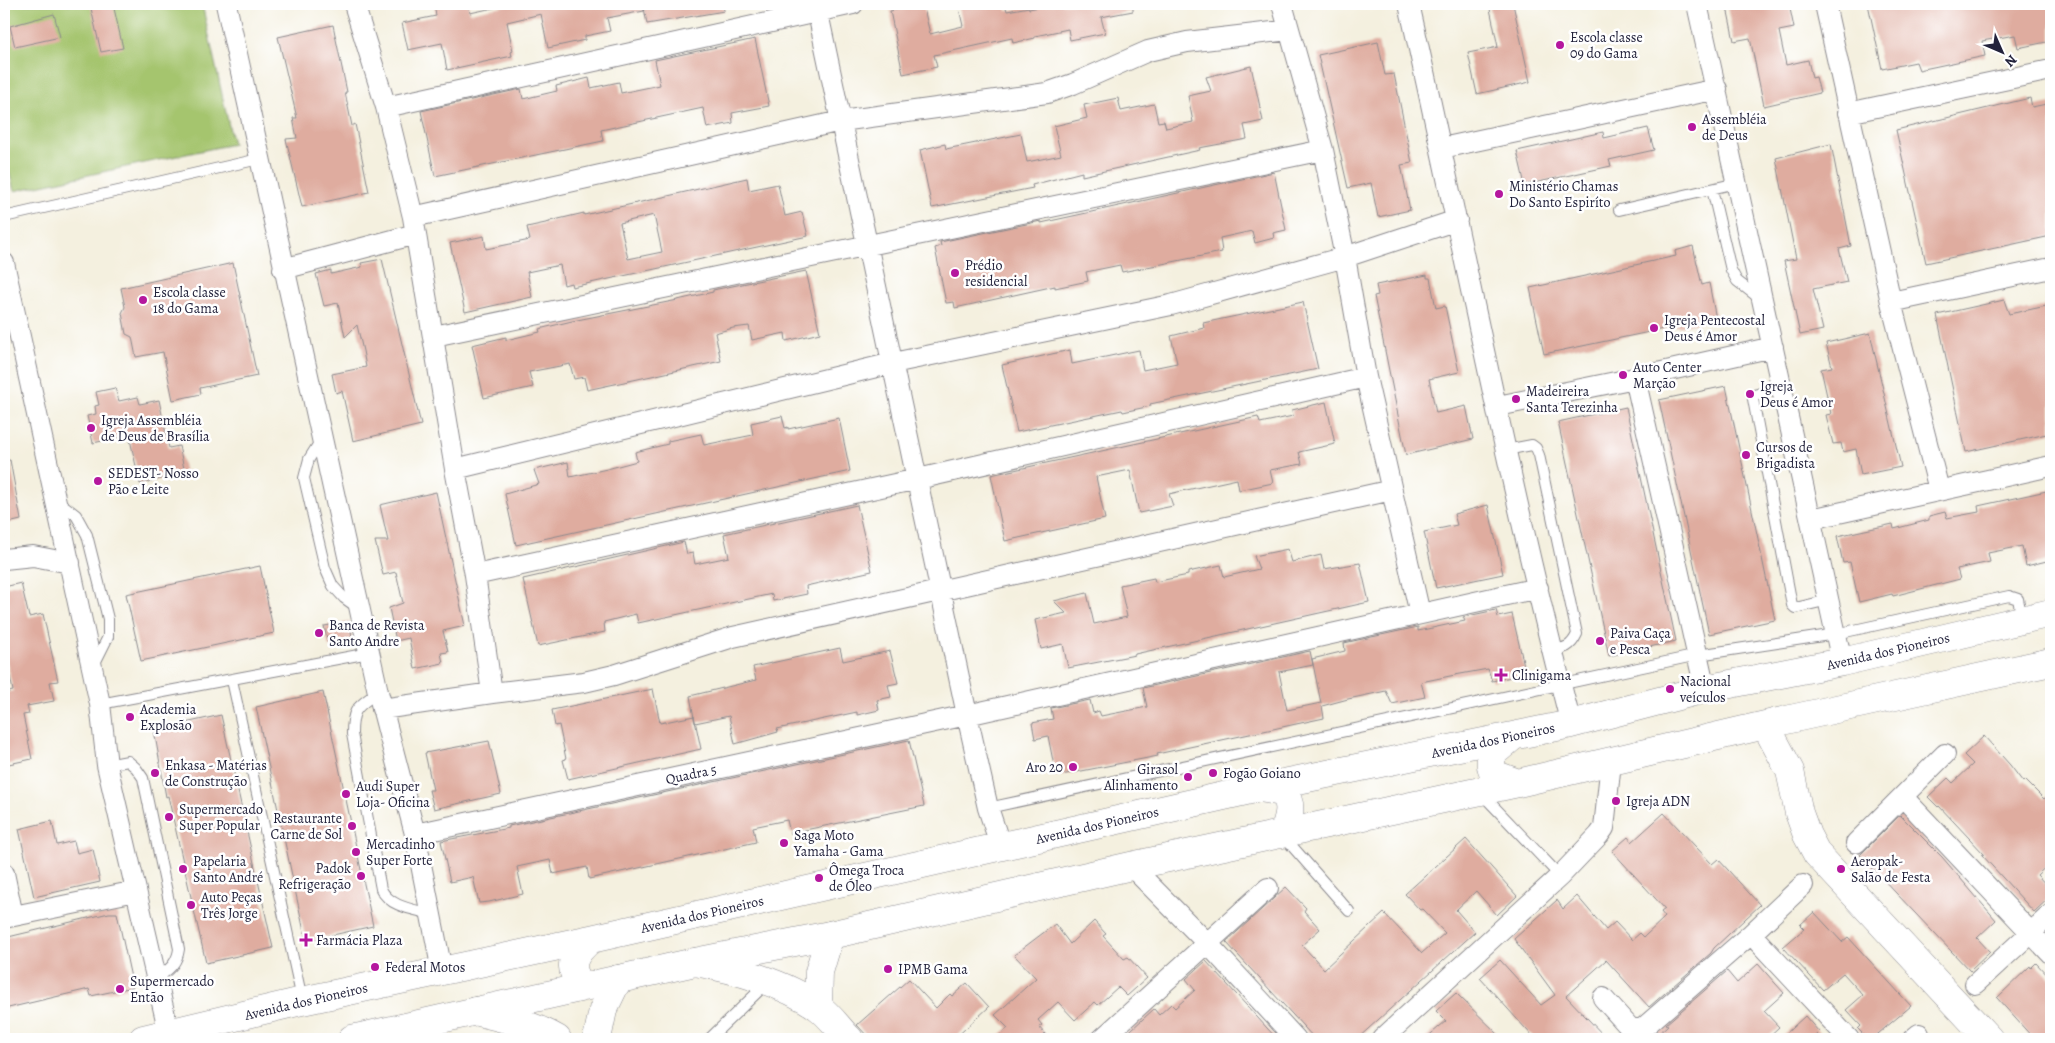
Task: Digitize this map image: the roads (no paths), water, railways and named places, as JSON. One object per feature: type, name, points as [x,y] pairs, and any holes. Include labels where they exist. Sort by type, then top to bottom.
[{"type":"main road","name":"Avenida dos Pioneiros","points":[[143,1039],[302,1001],[1001,847],[1259,788],[1571,724],[1705,689],[1842,662],[2051,613]]},
{"type":"main road","points":[[352,1039],[695,962],[830,935],[1131,866],[1611,762],[1795,718],[2051,662]]},
{"type":"main road","points":[[1790,771],[1795,718]]},
{"type":"main road","points":[[1766,726],[1790,771],[1799,813],[1807,834],[1818,854],[1989,1039]]},
{"type":"main road","points":[[1512,737],[1491,755],[1491,766],[1494,774],[1518,782]]},
{"type":"main road","points":[[1259,788],[1280,792],[1287,801],[1290,816],[1282,834]]},
{"type":"main road","points":[[818,1006],[819,972],[830,935]]},
{"type":"main road","points":[[584,987],[578,981],[573,969],[576,952],[591,938]]},
{"type":"main road","points":[[695,962],[733,969],[768,982],[818,1006],[849,1039]]},
{"type":"main road","points":[[597,1039],[603,1010],[618,979]]},
{"type":"main road","points":[[475,1011],[512,1020],[546,1032],[557,1039]]},
{"type":"street","points":[[226,4],[369,653],[415,834],[442,971]]},
{"type":"street","points":[[354,4],[386,107],[415,225],[455,469],[475,575],[492,693]]},
{"type":"street","points":[[386,107],[817,8],[853,4]]},
{"type":"street","points":[[1282,4],[1323,150],[1345,257],[1366,377],[1420,614]]},
{"type":"street","points":[[1409,4],[1442,148],[1506,450],[1551,649],[1571,724]]},
{"type":"street","points":[[1697,4],[1842,662]]},
{"type":"street","points":[[1825,4],[1891,302],[1938,490]]},
{"type":"street","points":[[817,8],[967,715],[988,808],[1001,847]]},
{"type":"street","points":[[283,269],[415,225],[841,121],[1047,93],[1148,51],[1186,42],[1289,30]]},
{"type":"street","points":[[1848,113],[2051,70]]},
{"type":"street","points":[[1442,148],[1717,89]]},
{"type":"street","points":[[434,336],[1323,150]]},
{"type":"street","points":[[455,469],[893,363],[1171,305],[1345,257],[1457,220]]},
{"type":"street","points":[[4,263],[93,668],[100,704],[107,765],[158,978],[169,1033]]},
{"type":"street","points":[[1891,302],[2051,268]]},
{"type":"street","points":[[1498,406],[1773,347]]},
{"type":"street","points":[[475,575],[918,479],[1366,377]]},
{"type":"street","points":[[1635,378],[1705,689]]},
{"type":"street","points":[[1811,519],[2051,466]]},
{"type":"street","points":[[380,701],[492,693],[584,682],[614,675],[733,637],[1392,490]]},
{"type":"street","points":[[4,559],[34,556],[70,563]]},
{"type":"street","name":"Quadra 5","points":[[415,834],[967,715],[1538,588]]},
{"type":"street","points":[[1856,843],[1945,754]]},
{"type":"street","points":[[1382,1039],[1560,876],[1599,836],[1604,828],[1611,762]]},
{"type":"street","points":[[1903,797],[2051,954]]},
{"type":"street","points":[[1131,866],[1208,944],[1296,1039]]},
{"type":"street","points":[[4,873],[8,917],[136,891]]},
{"type":"street","points":[[1604,998],[1631,1029],[1642,1029],[1751,934],[1803,884]]},
{"type":"street","points":[[1102,1039],[1268,888]]},
{"type":"street","points":[[1975,984],[2051,914]]},
{"type":"street","points":[[1751,934],[1848,1039]]},
{"type":"lane","points":[[4,217],[259,159]]},
{"type":"lane","points":[[1619,210],[1737,183]]},
{"type":"lane","points":[[1712,189],[1731,270],[1737,281],[1762,300]]},
{"type":"lane","points":[[1782,387],[1754,395],[1753,399],[1792,605],[1795,608],[1829,600]]},
{"type":"lane","points":[[1506,450],[1532,445],[1536,448],[1539,455],[1577,634],[1574,642],[1565,649],[1551,649]]},
{"type":"lane","points":[[56,499],[76,516],[87,535],[108,619],[108,637],[93,668]]},
{"type":"lane","points":[[988,808],[1698,655],[1836,634],[2009,596],[2018,599],[2022,620]]},
{"type":"lane","points":[[100,704],[369,653]]},
{"type":"lane","points":[[232,680],[302,1001]]},
{"type":"lane","points":[[380,701],[358,707],[352,717],[352,734],[381,888],[386,898],[395,904],[431,914]]},
{"type":"lane","points":[[107,765],[128,761],[143,778],[179,949],[177,960],[173,966],[158,978]]},
{"type":"lane","points":[[1478,791],[1560,876]]},
{"type":"lane","points":[[1282,834],[1350,911]]},
{"type":"lane","points":[[709,1039],[768,982]]},
{"type":"place","name":"Escola classe 09 do Gama","points":[[1560,45]]},
{"type":"place","name":"Assembléia de Deus","points":[[1692,127]]},
{"type":"place","name":"Ministério Chamas Do Santo Espiríto","points":[[1499,194]]},
{"type":"place","name":"Prédio residencial","points":[[955,273]]},
{"type":"place","name":"Escola classe 18 do Gama","points":[[143,300]]},
{"type":"place","name":"Igreja Pentecostal Deus é Amor","points":[[1654,328]]},
{"type":"place","name":"Auto Center Marção","points":[[1623,375]]},
{"type":"place","name":"Igreja Deus é Amor","points":[[1750,394]]},
{"type":"place","name":"Madeireira Santa Terezinha","points":[[1516,399]]},
{"type":"place","name":"Igreja Assembléia de Deus de Brasília","points":[[91,428]]},
{"type":"place","name":"Cursos de Brigadista","points":[[1746,455]]},
{"type":"place","name":"SEDEST- Nosso Pão e Leite","points":[[98,481]]},
{"type":"place","name":"Banca de Revista Santo Andre","points":[[319,633]]},
{"type":"place","name":"Paiva Caça e Pesca","points":[[1600,641]]},
{"type":"place","name":"Clinigama","points":[[1501,675]]},
{"type":"place","name":"Nacional veículos","points":[[1670,689]]},
{"type":"place","name":"Academia Explosão","points":[[130,717]]},
{"type":"place","name":"Aro 20","points":[[1073,767]]},
{"type":"place","name":"Enkasa - Matérias de Construção","points":[[155,773]]},
{"type":"place","name":"Fogão Goiano","points":[[1213,773]]},
{"type":"place","name":"Girasol Alinhamento","points":[[1188,777]]},
{"type":"place","name":"Audi Super Loja- Oficina","points":[[346,794]]},
{"type":"place","name":"Igreja ADN","points":[[1616,801]]},
{"type":"place","name":"Supermercado Super Popular","points":[[169,817]]},
{"type":"place","name":"Restaurante Carne de Sol","points":[[352,826]]},
{"type":"place","name":"Saga Moto Yamaha - Gama","points":[[784,843]]},
{"type":"place","name":"Mercadinho Super Forte","points":[[356,852]]},
{"type":"place","name":"Papelaria Santo André","points":[[183,869]]},
{"type":"place","name":"Aeropak- Salão de Festa","points":[[1841,869]]},
{"type":"place","name":"Padok Refrigeração","points":[[361,876]]},
{"type":"place","name":"Ômega Troca de Óleo","points":[[819,878]]},
{"type":"place","name":"Auto Peças Três Jorge","points":[[191,905]]},
{"type":"place","name":"Farmácia Plaza","points":[[306,940]]},
{"type":"place","name":"Federal Motos","points":[[375,967]]},
{"type":"place","name":"IPMB Gama","points":[[888,969]]},
{"type":"place","name":"Supermercado Então","points":[[120,989]]}]
